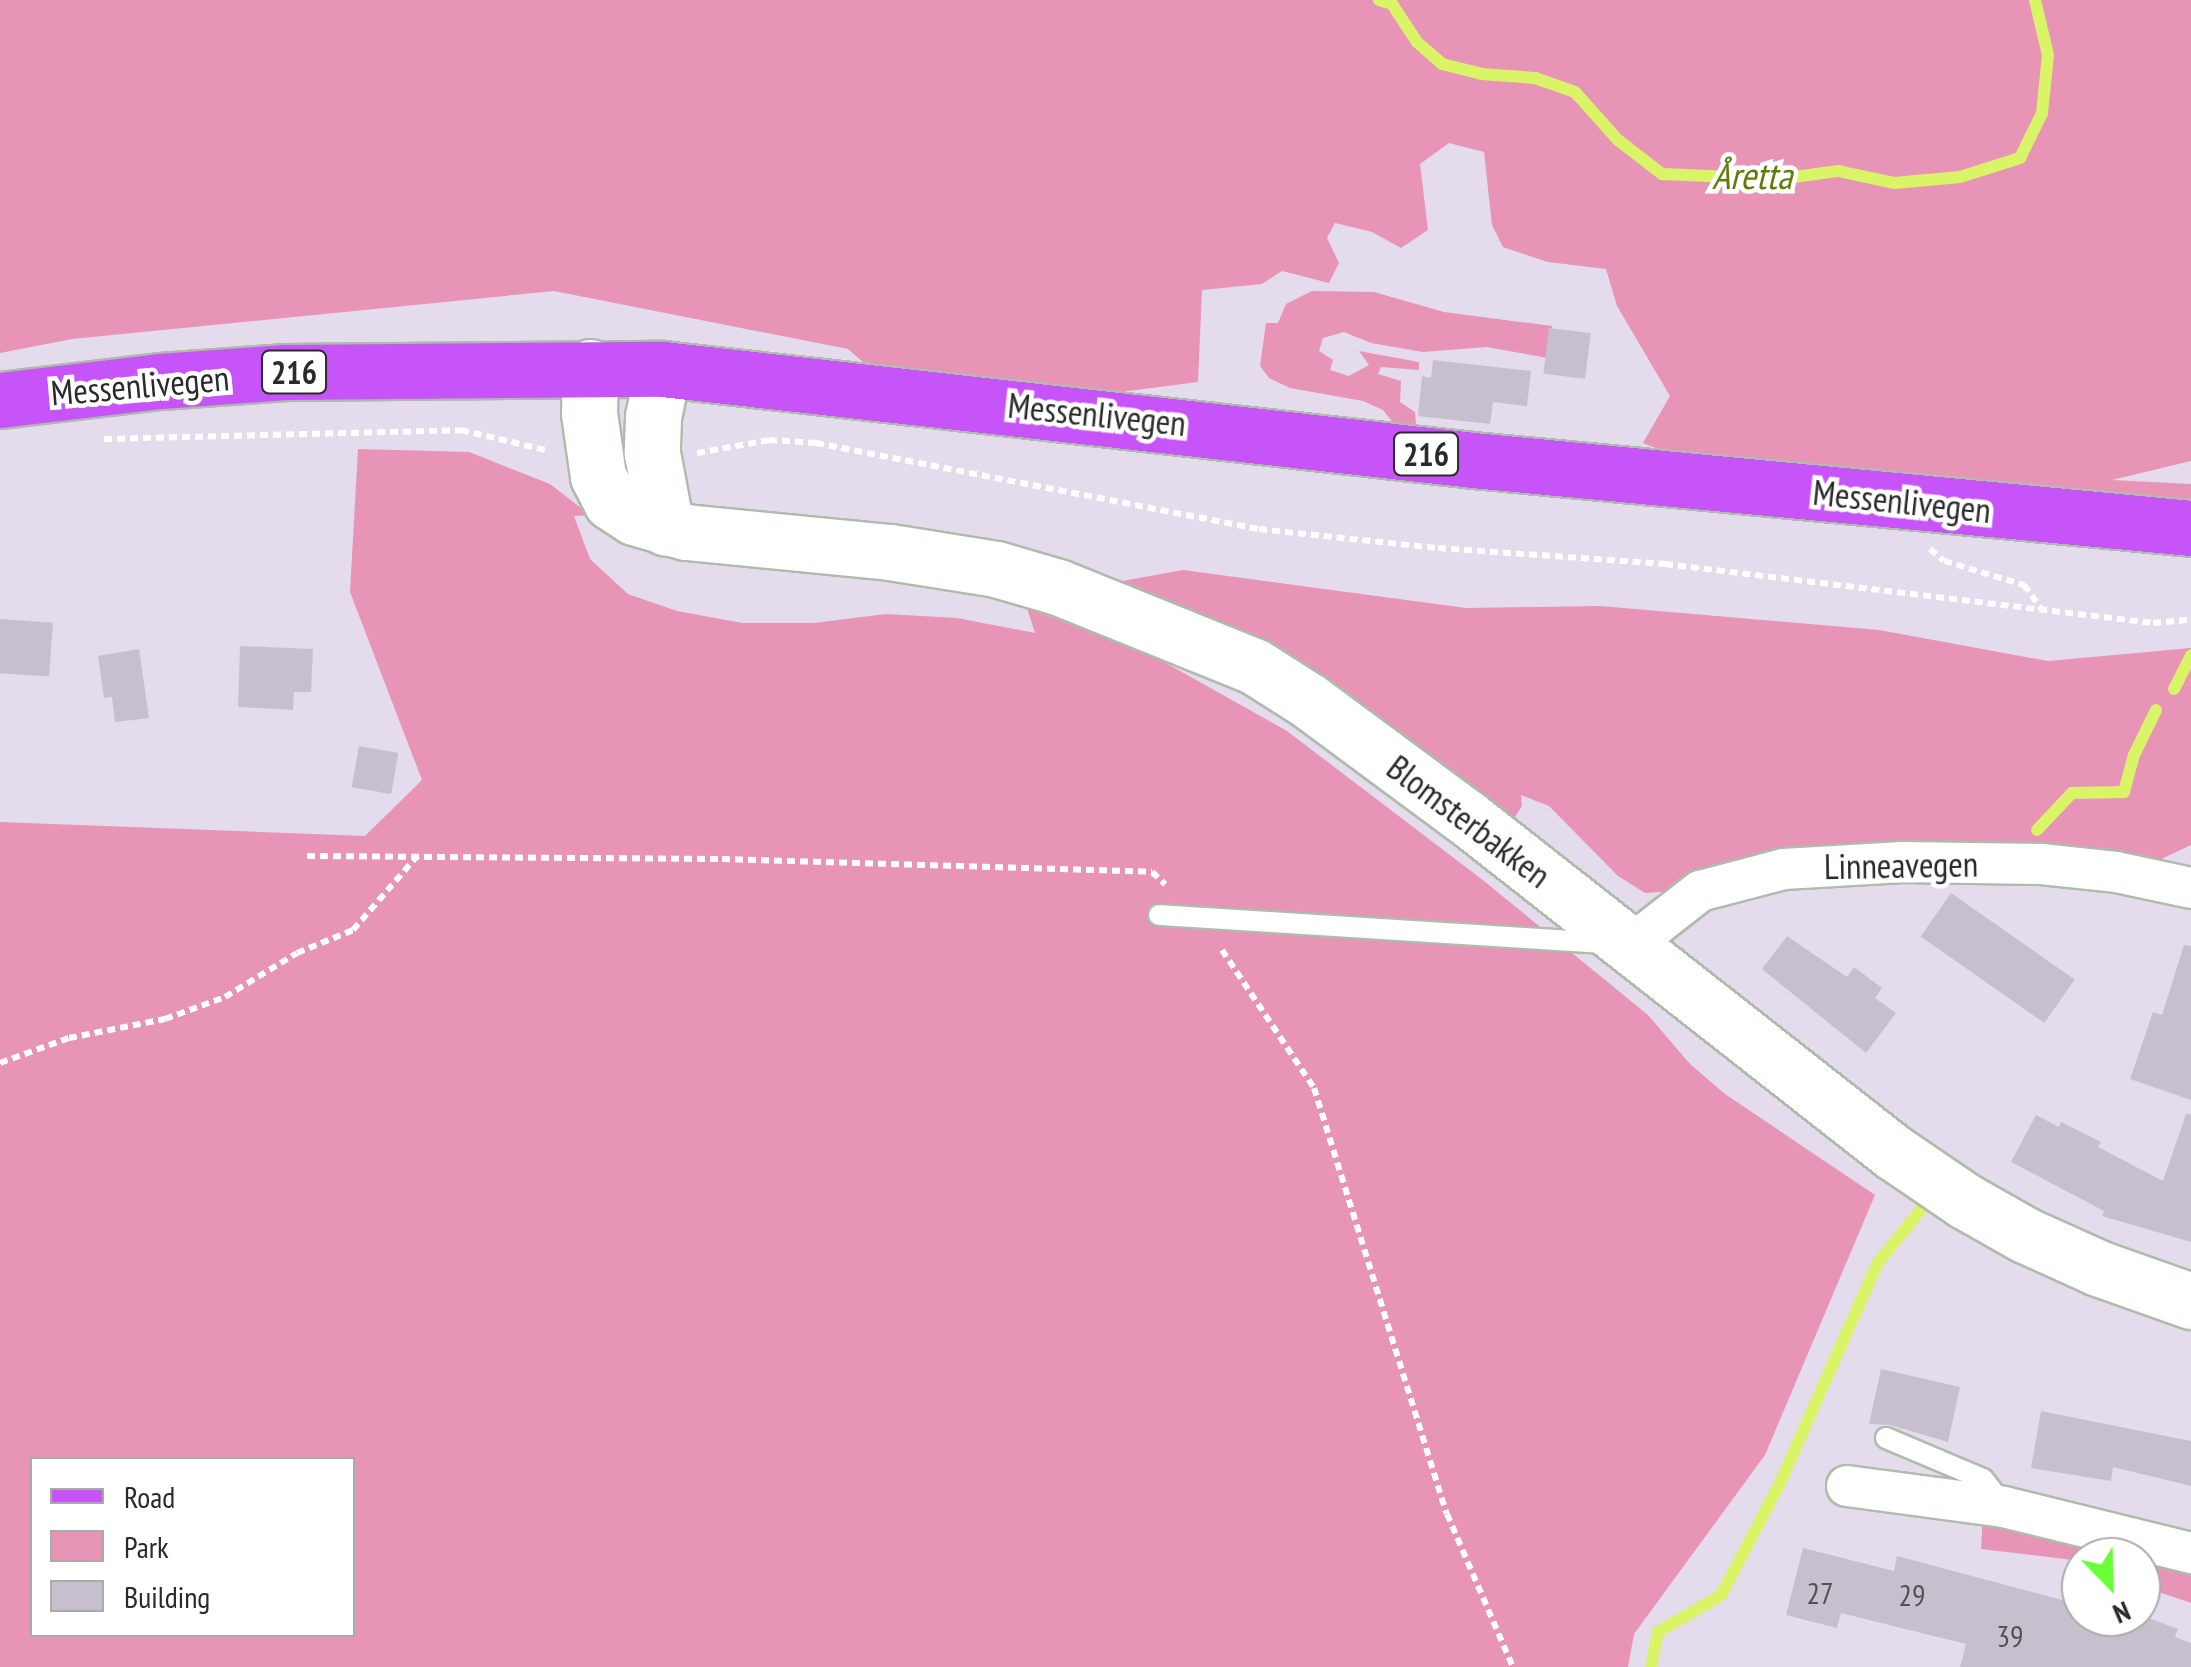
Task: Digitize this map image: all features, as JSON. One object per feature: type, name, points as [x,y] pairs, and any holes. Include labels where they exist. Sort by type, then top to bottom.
[{"type":"main road","name":"Messenlivegen","points":[[0,400],[160,381],[286,372],[663,369],[1135,418],[1473,460],[2191,528]]},
{"type":"street","name":"Blomsterbakken","points":[[590,367],[589,413],[598,476],[612,502],[666,528],[890,552],[996,570],[1058,587],[1198,640],[1254,666],[1309,701],[1631,945],[1893,1152],[1965,1202],[2025,1236],[2191,1302]]},
{"type":"street","points":[[663,369],[653,417],[652,453],[666,528]]},
{"type":"street","name":"Linneavegen","points":[[1631,945],[1700,891],[1784,869],[1902,862],[2041,864],[2116,872],[2191,888]]},
{"type":"street","points":[[1847,1486],[2004,1507],[2191,1553]]},
{"type":"lane","points":[[1159,915],[1631,945]]},
{"type":"lane","points":[[1886,1438],[1983,1479],[2004,1507]]},
{"type":"path","points":[[98,439],[462,430],[556,452]]},
{"type":"path","points":[[680,454],[769,440],[816,444],[1259,529],[1438,548],[1665,564],[2153,623],[2191,620]]},
{"type":"path","points":[[1928,504],[1924,534],[1932,554],[2024,585],[2042,610]]},
{"type":"path","points":[[0,1062],[69,1038],[164,1019],[225,997],[297,953],[353,930],[418,855]]},
{"type":"path","points":[[307,856],[418,855],[1152,872],[1198,917],[1267,1012],[1314,1088],[1447,1514],[1513,1667]]},
{"type":"green space","points":[[0,0],[2191,0],[2191,461],[2112,480],[2191,484],[2191,507],[1663,451],[1643,443],[1670,396],[1617,306],[1606,269],[1548,262],[1503,247],[1492,225],[1484,152],[1449,143],[1420,164],[1428,230],[1401,248],[1372,232],[1335,223],[1327,238],[1339,263],[1329,283],[1282,271],[1262,284],[1202,290],[1198,382],[1105,394],[962,379],[863,362],[848,349],[554,291],[72,339],[0,353]]},
{"type":"green space","points":[[1312,291],[1374,292],[1444,312],[1552,326],[1548,358],[1487,347],[1423,352],[1371,343],[1344,332],[1323,338],[1319,351],[1333,360],[1330,370],[1349,376],[1369,365],[1359,351],[1419,362],[1419,370],[1381,367],[1378,374],[1401,381],[1400,402],[1415,412],[1416,424],[1445,433],[1399,430],[1383,410],[1363,401],[1290,388],[1269,378],[1260,366],[1266,323],[1278,323],[1286,304]]},
{"type":"green space","points":[[358,449],[469,452],[550,484],[590,515],[574,516],[590,559],[628,594],[677,611],[742,623],[814,623],[886,614],[957,618],[1035,633],[1027,608],[1148,653],[1287,731],[1484,881],[1648,1015],[1690,1064],[1725,1094],[1875,1195],[1765,1455],[1634,1634],[1628,1667],[0,1667],[0,822],[365,836],[422,780],[350,592]]},
{"type":"green space","points":[[1183,570],[1466,608],[1600,606],[1879,630],[2048,661],[2191,648],[2191,845],[2157,861],[1645,893],[1618,876],[1549,806],[1521,795],[1522,806],[1515,817],[1440,778],[1277,653],[1176,605],[1106,584]]},
{"type":"green space","points":[[1983,1515],[2075,1537],[2061,1537],[2061,1559],[1981,1549]]},
{"type":"green space","points":[[2161,1558],[2191,1565],[2191,1603],[2161,1593]]},
{"type":"building","points":[[1549,328],[1591,333],[1585,379],[1543,374]]},
{"type":"building","points":[[1433,360],[1531,371],[1527,406],[1493,402],[1490,424],[1418,416],[1422,376],[1431,378]]},
{"type":"building","points":[[0,619],[53,623],[49,677],[0,673]]},
{"type":"building","points":[[240,646],[313,649],[311,692],[294,692],[293,710],[238,707]]},
{"type":"building","points":[[139,649],[149,718],[115,722],[112,697],[104,698],[98,656]]},
{"type":"building","points":[[359,746],[398,753],[391,794],[352,787]]},
{"type":"building","points":[[1951,893],[2075,980],[2044,1023],[1921,936]]},
{"type":"building","points":[[1787,936],[1847,977],[1854,967],[1882,988],[1875,998],[1896,1013],[1866,1053],[1762,969]]},
{"type":"building","points":[[2184,945],[2191,946],[2191,1100],[2130,1079],[2153,1012],[2162,1015]]},
{"type":"building","points":[[2186,1114],[2191,1114],[2191,1242],[2102,1216],[2104,1211],[2011,1162],[2036,1115],[2059,1127],[2061,1122],[2101,1142],[2098,1147],[2163,1181]]},
{"type":"building","points":[[1881,1369],[1960,1387],[1948,1442],[1890,1425],[1869,1424]]},
{"type":"building","points":[[2041,1411],[2191,1441],[2191,1486],[2113,1467],[2111,1481],[2031,1468]]},
{"type":"building","points":[[1803,1548],[1894,1571],[1897,1556],[2061,1600],[2061,1637],[2161,1637],[2161,1623],[2178,1629],[2175,1637],[2191,1643],[2191,1667],[1960,1667],[1966,1644],[1841,1613],[1837,1628],[1786,1615]]},
{"type":"waterway","name":"Åretta","points":[[1379,0],[1392,4],[1417,42],[1442,64],[1482,74],[1535,78],[1575,92],[1618,140],[1662,174],[1780,179],[1838,171],[1894,183],[1960,177],[2020,158],[2042,113],[2048,55],[2035,0]]},
{"type":"waterway","points":[[2174,689],[2191,655]]},
{"type":"waterway","points":[[2037,830],[2072,793],[2124,792],[2134,755],[2156,710]]},
{"type":"waterway","points":[[1651,1667],[1658,1632],[1721,1595],[1780,1483],[1877,1264],[1927,1202]]}]
